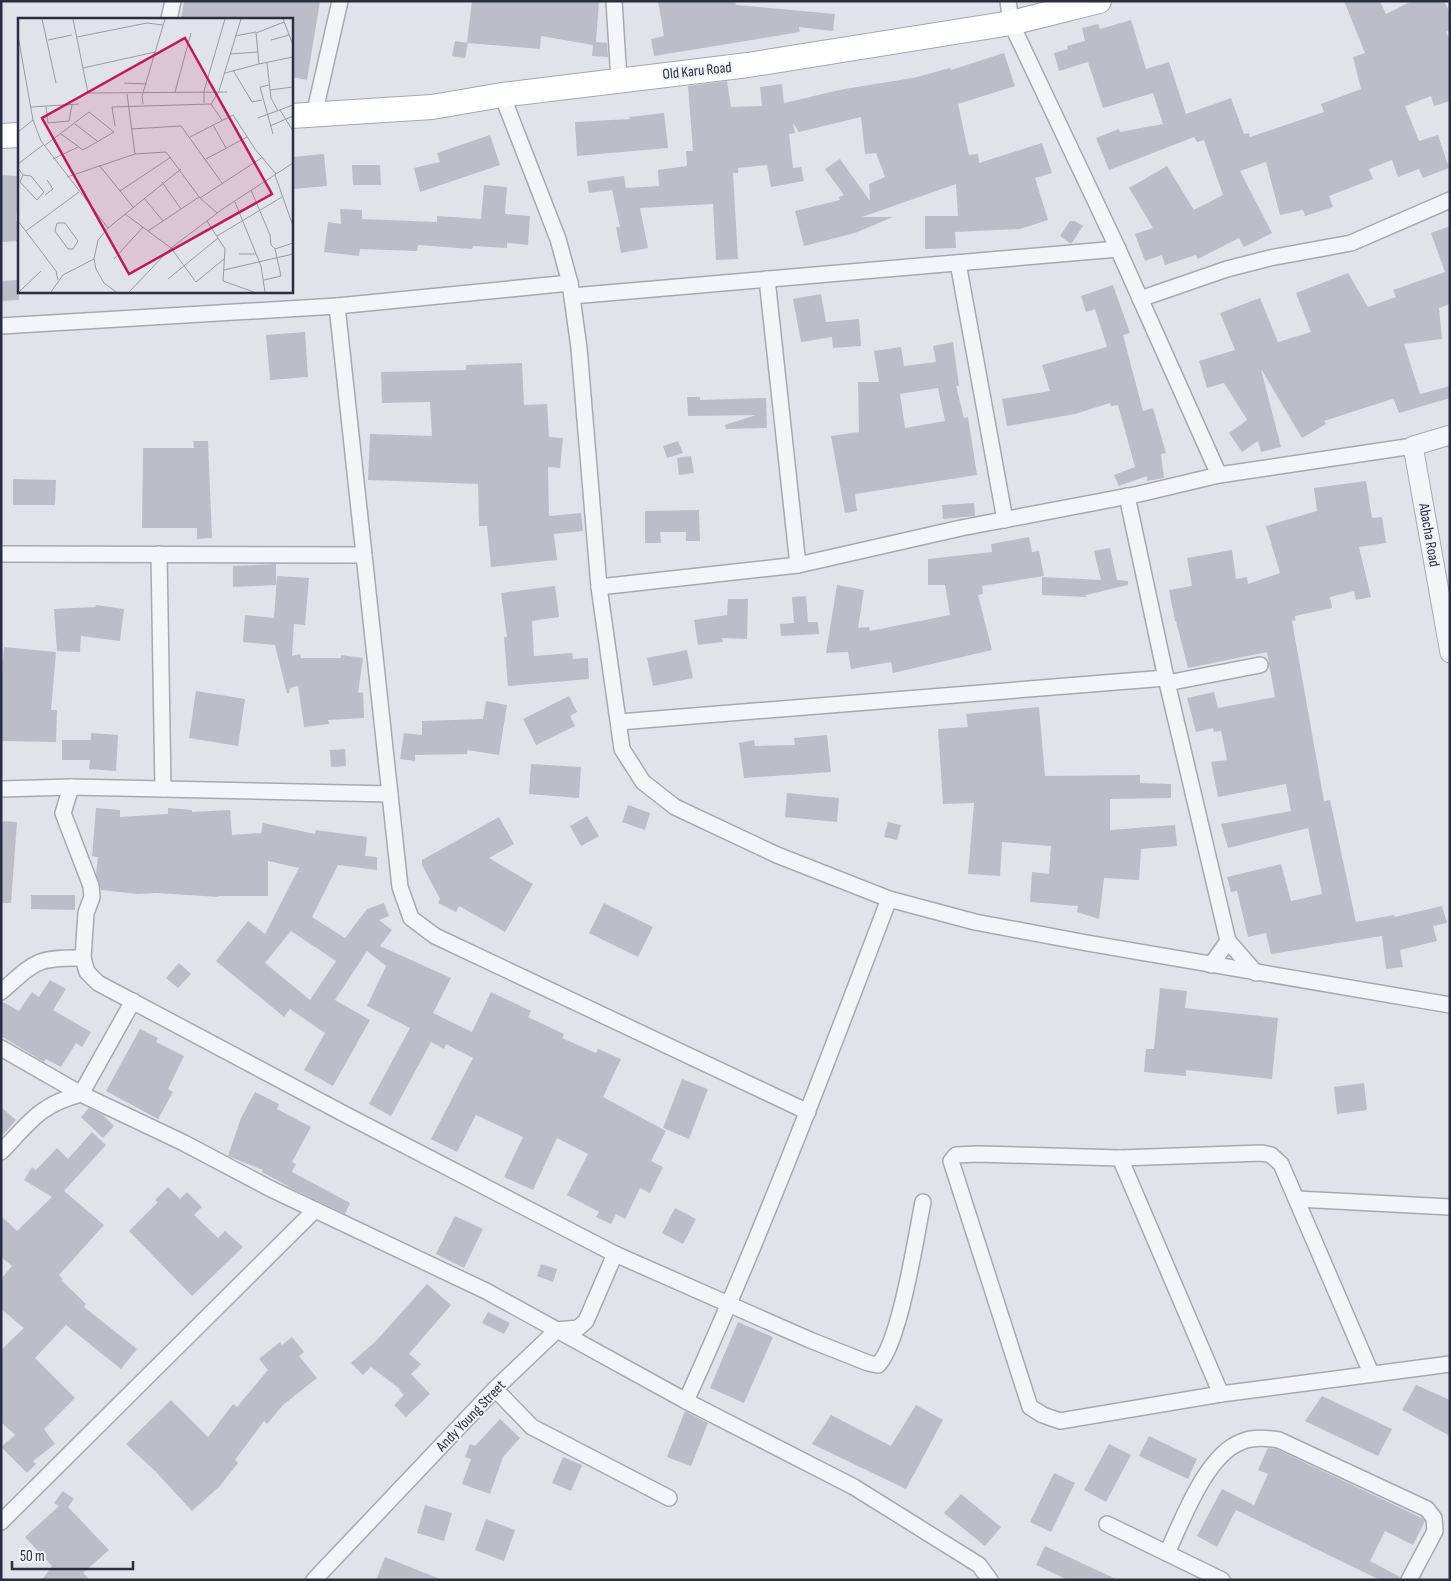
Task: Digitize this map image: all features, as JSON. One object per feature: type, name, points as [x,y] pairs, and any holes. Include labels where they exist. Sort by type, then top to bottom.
[{"type":"main road","name":"Old Karu Road","points":[[303,116],[432,107],[502,95],[748,65],[1009,12],[1100,1]]},
{"type":"main road","points":[[1,136],[18,135]]},
{"type":"street","points":[[169,18],[173,1]]},
{"type":"street","points":[[303,116],[340,1]]},
{"type":"street","points":[[614,1],[619,80]]},
{"type":"street","points":[[1009,12],[1219,475]]},
{"type":"street","points":[[502,95],[558,240],[571,290],[578,348],[599,587],[622,749],[643,782],[675,807],[777,855],[889,899],[975,922],[1256,973],[1450,1005]]},
{"type":"street","points":[[1140,299],[1244,264],[1351,243],[1450,200]]},
{"type":"street","points":[[1,326],[767,279],[1118,249]]},
{"type":"street","points":[[958,263],[1005,520]]},
{"type":"street","points":[[767,279],[798,565]]},
{"type":"street","points":[[337,306],[400,887],[411,918],[435,936],[808,1112]]},
{"type":"street","points":[[599,587],[798,565],[1219,475],[1413,446],[1450,435]]},
{"type":"street","name":"Abacha Road","points":[[1413,446],[1450,653]]},
{"type":"street","points":[[1127,496],[1166,680],[1228,941],[1256,973]]},
{"type":"street","points":[[1,554],[364,555]]},
{"type":"street","points":[[159,554],[163,789]]},
{"type":"street","points":[[619,722],[1166,680],[1260,665]]},
{"type":"street","points":[[1,788],[71,787],[390,794]]},
{"type":"street","points":[[71,787],[63,813],[90,886],[92,897],[86,913],[83,958],[87,972],[98,983],[350,1118],[615,1254],[729,1306],[868,1363],[878,1365],[885,1358],[894,1337],[924,1202]]},
{"type":"street","points":[[686,1400],[729,1306],[808,1112],[889,899]]},
{"type":"street","points":[[1211,965],[1228,941]]},
{"type":"street","points":[[1,992],[34,963],[56,957],[83,958]]},
{"type":"street","points":[[1,1152],[38,1113],[57,1100],[81,1094],[133,1001]]},
{"type":"street","points":[[1,1048],[39,1072],[81,1094],[184,1142],[271,1189],[486,1291],[686,1400],[854,1487],[979,1565],[990,1580]]},
{"type":"street","points":[[1371,1372],[1282,1164],[1271,1155],[1262,1153],[1120,1158],[978,1154],[956,1155],[951,1161],[1030,1407],[1042,1415],[1060,1421],[1221,1394],[1371,1372],[1450,1364]]},
{"type":"street","points":[[1120,1158],[1221,1394]]},
{"type":"street","points":[[1297,1199],[1450,1207]]},
{"type":"street","points":[[1,1522],[315,1210]]},
{"type":"street","points":[[557,1330],[578,1328],[586,1320],[615,1254]]},
{"type":"street","name":"Andy Young Street","points":[[314,1580],[495,1389],[557,1330]]},
{"type":"street","points":[[495,1389],[532,1427],[669,1498]]},
{"type":"street","points":[[1167,1553],[1210,1468],[1240,1442],[1266,1438],[1279,1440],[1427,1510],[1434,1518],[1435,1531],[1409,1580]]},
{"type":"street","points":[[1108,1524],[1222,1580]]},
{"type":"building","points":[[184,1],[320,1],[307,80],[292,77],[292,18],[181,18]]},
{"type":"building","points":[[472,1],[599,1],[596,42],[607,43],[608,57],[592,56],[593,45],[541,36],[540,49],[467,43]]},
{"type":"building","points":[[658,1],[735,1],[736,5],[835,14],[833,31],[799,27],[800,32],[654,56],[651,39],[664,36]]},
{"type":"building","points":[[1344,1],[1380,1],[1386,14],[1412,1],[1444,1],[1450,13],[1450,30],[1446,32],[1450,41],[1450,101],[1434,106],[1431,96],[1405,106],[1419,141],[1438,135],[1449,168],[1423,178],[1419,169],[1398,177],[1392,160],[1369,169],[1373,179],[1329,196],[1333,207],[1305,216],[1303,210],[1280,215],[1266,162],[1240,171],[1272,233],[1244,247],[1239,238],[1198,259],[1196,255],[1165,265],[1162,255],[1145,261],[1135,234],[1153,228],[1129,188],[1167,166],[1194,210],[1223,195],[1204,140],[1197,142],[1194,137],[1109,170],[1096,138],[1119,129],[1120,132],[1163,124],[1153,93],[1103,108],[1088,62],[1059,71],[1054,53],[1068,49],[1067,46],[1085,41],[1082,28],[1098,24],[1100,29],[1131,20],[1146,69],[1169,62],[1186,114],[1231,98],[1244,134],[1249,133],[1250,137],[1324,112],[1321,104],[1361,89],[1353,57],[1365,53]]},
{"type":"building","points":[[455,41],[468,43],[465,58],[452,56]]},
{"type":"building","points":[[1004,53],[1015,86],[958,104],[969,155],[978,154],[979,163],[1042,143],[1052,173],[1035,178],[1048,220],[1020,229],[955,232],[956,248],[925,249],[925,216],[958,216],[956,184],[862,217],[893,217],[855,233],[804,246],[795,211],[840,200],[839,197],[844,195],[825,169],[840,159],[870,201],[869,184],[885,177],[876,153],[865,154],[861,117],[799,132],[793,123],[795,133],[789,134],[793,168],[801,167],[804,181],[771,187],[767,165],[738,168],[738,173],[733,173],[738,259],[716,260],[713,204],[640,208],[648,248],[621,253],[616,227],[620,227],[612,190],[589,193],[587,181],[624,176],[626,188],[659,186],[658,170],[687,166],[686,151],[693,151],[688,86],[727,81],[731,107],[762,106],[760,87],[782,84],[784,103],[844,89],[913,78],[950,68],[951,70]]},
{"type":"building","points":[[664,113],[668,148],[577,156],[575,122],[630,119],[629,117]]},
{"type":"building","points":[[490,135],[500,165],[420,192],[414,168],[440,162],[437,153]]},
{"type":"building","points":[[324,154],[327,186],[294,189],[292,157]]},
{"type":"building","points":[[352,165],[380,165],[381,185],[353,185]]},
{"type":"building","points":[[1,175],[18,176],[16,221],[18,221],[18,241],[1,242]]},
{"type":"building","points":[[484,185],[507,187],[505,214],[530,216],[528,245],[507,243],[507,248],[473,246],[472,249],[418,245],[417,251],[360,249],[359,256],[324,252],[328,222],[341,224],[340,209],[362,210],[362,219],[437,222],[437,216],[481,219]]},
{"type":"building","points":[[1070,221],[1075,221],[1083,226],[1071,244],[1060,236]]},
{"type":"building","points":[[1450,226],[1450,304],[1439,308],[1442,339],[1404,344],[1420,394],[1450,386],[1450,398],[1399,413],[1392,399],[1324,421],[1326,424],[1302,438],[1261,369],[1281,447],[1261,452],[1258,441],[1242,452],[1229,433],[1247,420],[1224,383],[1207,388],[1199,361],[1235,350],[1220,313],[1260,298],[1278,342],[1311,332],[1296,293],[1348,273],[1368,307],[1396,297],[1393,290],[1445,272],[1431,233]]},
{"type":"building","points":[[18,280],[19,300],[1,301],[1,281]]},
{"type":"building","points":[[1113,285],[1130,333],[1123,335],[1143,411],[1153,408],[1166,453],[1161,454],[1164,478],[1147,481],[1147,476],[1119,486],[1114,475],[1135,467],[1118,405],[1111,406],[1110,403],[1075,414],[1007,426],[1002,399],[1050,391],[1042,365],[1107,347],[1095,309],[1086,312],[1081,296]]},
{"type":"building","points":[[821,294],[826,322],[859,319],[861,346],[833,348],[832,337],[801,342],[793,299]]},
{"type":"building","points":[[305,332],[308,377],[270,380],[266,335]]},
{"type":"building","points":[[953,342],[959,386],[956,386],[964,418],[968,417],[977,475],[855,494],[857,511],[845,513],[831,436],[859,432],[858,382],[879,382],[874,351],[901,347],[904,366],[936,362],[933,346]],"holes":[[[938,388],[945,421],[905,428],[900,394]]]},
{"type":"building","points":[[522,363],[524,405],[547,404],[549,437],[563,438],[560,468],[548,467],[549,516],[581,513],[583,531],[554,534],[557,560],[491,567],[487,526],[479,526],[478,484],[368,480],[370,434],[432,436],[430,402],[382,403],[381,372],[466,370],[466,365]]},
{"type":"building","points":[[687,397],[700,397],[700,400],[766,398],[767,428],[726,429],[725,425],[756,415],[688,416]]},
{"type":"building","points":[[193,441],[208,441],[212,538],[197,539],[197,528],[142,528],[143,448],[194,448]]},
{"type":"building","points":[[678,441],[683,453],[667,458],[663,446]]},
{"type":"building","points":[[691,456],[694,473],[679,475],[677,458]]},
{"type":"building","points":[[13,479],[56,480],[55,505],[13,505]]},
{"type":"building","points":[[1366,481],[1372,518],[1382,517],[1386,543],[1359,547],[1371,597],[1356,600],[1354,591],[1330,597],[1332,608],[1295,616],[1296,620],[1292,621],[1324,801],[1330,800],[1356,922],[1394,915],[1395,917],[1442,906],[1447,923],[1433,926],[1437,941],[1400,950],[1403,967],[1386,969],[1382,936],[1271,954],[1266,933],[1248,937],[1237,891],[1231,892],[1227,877],[1281,864],[1291,901],[1322,894],[1308,828],[1228,848],[1221,824],[1291,811],[1286,784],[1218,797],[1211,762],[1227,760],[1221,731],[1214,732],[1213,728],[1196,732],[1187,698],[1214,692],[1218,708],[1275,697],[1267,652],[1188,668],[1175,621],[1169,590],[1192,586],[1187,558],[1232,550],[1236,579],[1247,577],[1248,584],[1280,573],[1266,526],[1317,511],[1314,488]]},
{"type":"building","points":[[974,503],[975,516],[943,519],[942,505]]},
{"type":"building","points":[[699,510],[700,541],[686,541],[686,532],[660,532],[661,543],[645,543],[645,511]]},
{"type":"building","points":[[1029,537],[1032,552],[1039,551],[1044,576],[982,586],[983,594],[978,595],[992,650],[893,673],[891,662],[851,669],[848,652],[826,653],[837,585],[864,590],[858,628],[869,627],[870,631],[950,615],[945,585],[928,585],[928,559],[992,552],[991,544]]},
{"type":"building","points":[[1110,548],[1117,580],[1128,581],[1128,585],[1086,595],[1086,597],[1042,595],[1042,577],[1101,580],[1094,551]]},
{"type":"building","points":[[276,564],[276,585],[233,587],[233,566]]},
{"type":"building","points":[[277,576],[309,578],[305,625],[294,624],[292,656],[300,654],[301,658],[341,658],[341,655],[363,658],[358,693],[363,692],[364,718],[328,720],[329,724],[304,727],[298,686],[290,688],[289,693],[287,693],[275,645],[243,642],[245,615],[274,618]]},
{"type":"building","points":[[555,586],[559,617],[532,621],[534,656],[572,653],[573,659],[588,658],[589,679],[508,686],[504,637],[507,637],[501,593]]},
{"type":"building","points":[[806,596],[808,622],[818,622],[819,634],[781,636],[780,624],[794,623],[792,597]]},
{"type":"building","points":[[728,599],[748,599],[747,639],[722,638],[723,642],[698,645],[694,620],[727,615]]},
{"type":"building","points":[[96,605],[124,609],[120,641],[81,636],[80,652],[57,651],[54,609],[95,607]]},
{"type":"building","points":[[4,647],[56,652],[51,710],[57,710],[56,742],[1,741],[1,680]]},
{"type":"building","points":[[687,650],[693,678],[653,686],[647,658]]},
{"type":"building","points":[[196,691],[245,699],[238,746],[189,738]]},
{"type":"building","points":[[569,696],[577,712],[570,716],[575,726],[536,745],[523,719]]},
{"type":"building","points":[[486,701],[507,705],[499,755],[467,750],[467,754],[415,755],[415,761],[400,759],[404,733],[422,735],[422,721],[483,719]]},
{"type":"building","points":[[1039,707],[1045,776],[1140,775],[1140,783],[1171,784],[1171,798],[1110,799],[1110,830],[1175,825],[1177,846],[1141,849],[1139,880],[1104,878],[1099,919],[1077,912],[1078,906],[1030,902],[1032,872],[1049,874],[1051,846],[1002,842],[1000,876],[968,874],[974,803],[943,804],[938,729],[968,727],[966,714]]},
{"type":"building","points":[[91,733],[118,735],[116,771],[89,769],[90,760],[62,760],[62,740],[91,740]]},
{"type":"building","points":[[827,735],[831,772],[744,778],[739,743],[754,740],[755,746],[795,745],[794,738]]},
{"type":"building","points":[[345,749],[346,766],[331,767],[330,750]]},
{"type":"building","points":[[531,764],[581,767],[579,798],[529,794]]},
{"type":"building","points":[[787,793],[839,798],[837,822],[785,817]]},
{"type":"building","points":[[628,805],[650,813],[645,830],[622,822]]},
{"type":"building","points":[[96,808],[120,810],[120,817],[168,814],[168,808],[192,810],[192,812],[230,810],[232,835],[261,833],[263,823],[315,834],[316,830],[367,837],[365,856],[377,857],[377,870],[338,865],[312,917],[345,938],[367,909],[384,903],[389,916],[379,920],[392,930],[380,946],[451,978],[433,1013],[472,1032],[491,992],[531,1011],[528,1017],[564,1034],[562,1038],[596,1053],[598,1049],[621,1059],[603,1097],[666,1131],[651,1161],[663,1167],[650,1193],[640,1188],[625,1219],[616,1214],[611,1224],[596,1217],[599,1212],[567,1195],[588,1154],[557,1138],[533,1190],[504,1177],[523,1137],[476,1115],[457,1152],[431,1139],[473,1058],[446,1044],[444,1049],[431,1042],[391,1116],[369,1104],[410,1028],[367,1006],[386,966],[367,951],[335,1000],[370,1020],[333,1086],[304,1070],[325,1033],[290,1009],[284,1017],[216,961],[248,921],[265,934],[299,868],[268,861],[268,896],[219,897],[157,893],[138,894],[101,890],[96,874],[98,857],[92,856]],"holes":[[[291,931],[336,961],[310,1000],[265,963]]]},
{"type":"building","points":[[587,816],[599,836],[581,846],[570,826]]},
{"type":"building","points":[[499,817],[514,844],[489,858],[533,884],[505,932],[459,906],[456,912],[438,903],[440,899],[422,865],[422,860]]},
{"type":"building","points":[[1,821],[17,822],[11,903],[1,903]]},
{"type":"building","points":[[888,822],[901,825],[897,840],[884,837]]},
{"type":"building","points":[[31,895],[75,895],[75,910],[31,909]]},
{"type":"building","points":[[604,903],[653,927],[638,957],[589,933]]},
{"type":"building","points":[[179,963],[191,974],[178,988],[166,978]]},
{"type":"building","points":[[50,980],[66,989],[53,1010],[91,1032],[82,1047],[76,1043],[61,1067],[46,1059],[44,1062],[1,1036],[1,1001],[19,1011],[32,992],[39,997]]},
{"type":"building","points":[[1160,988],[1187,991],[1185,1008],[1278,1018],[1272,1079],[1186,1070],[1186,1076],[1144,1072],[1146,1049],[1154,1049]]},
{"type":"building","points":[[140,1029],[158,1038],[156,1042],[184,1056],[168,1089],[173,1092],[158,1119],[106,1091]]},
{"type":"building","points":[[682,1079],[708,1089],[689,1139],[663,1128]]},
{"type":"building","points":[[1364,1083],[1367,1110],[1337,1114],[1334,1087]]},
{"type":"building","points":[[255,1092],[279,1104],[277,1109],[311,1127],[292,1162],[296,1164],[292,1172],[350,1203],[345,1214],[295,1190],[262,1172],[263,1170],[228,1156],[241,1118]]},
{"type":"building","points":[[1,1107],[16,1120],[1,1137]]},
{"type":"building","points":[[89,1108],[103,1115],[114,1126],[103,1138],[81,1117]]},
{"type":"building","points":[[92,1132],[106,1145],[64,1191],[104,1225],[59,1275],[63,1279],[61,1280],[86,1304],[84,1307],[137,1349],[121,1369],[66,1325],[35,1358],[75,1398],[44,1429],[55,1444],[33,1461],[36,1464],[27,1473],[1,1447],[15,1435],[1,1422],[1,1350],[24,1328],[1,1309],[1,1279],[12,1266],[1,1257],[1,1216],[17,1231],[52,1197],[24,1180],[32,1167],[36,1170],[57,1148],[68,1159]]},
{"type":"building","points":[[168,1187],[180,1199],[187,1192],[202,1207],[194,1215],[218,1238],[225,1231],[243,1247],[192,1296],[129,1231],[158,1202],[155,1200]]},
{"type":"building","points":[[675,1208],[696,1219],[683,1244],[662,1233]]},
{"type":"building","points":[[455,1216],[483,1229],[464,1268],[436,1254]]},
{"type":"building","points":[[541,1264],[557,1269],[553,1282],[537,1276]]},
{"type":"building","points":[[427,1284],[451,1305],[409,1354],[421,1364],[411,1374],[430,1394],[406,1417],[394,1405],[404,1395],[400,1389],[371,1367],[363,1375],[351,1363],[376,1341]]},
{"type":"building","points":[[488,1312],[510,1323],[504,1334],[482,1323]]},
{"type":"building","points":[[738,1322],[773,1337],[744,1403],[710,1388]]},
{"type":"building","points":[[292,1337],[304,1352],[299,1356],[317,1378],[283,1405],[267,1424],[264,1421],[235,1460],[238,1463],[219,1487],[192,1511],[155,1471],[126,1444],[171,1400],[208,1437],[233,1404],[237,1407],[268,1370],[259,1359],[280,1342],[282,1345]]},
{"type":"building","points":[[1416,1385],[1450,1400],[1450,1436],[1402,1410]]},
{"type":"building","points":[[1322,1396],[1392,1429],[1378,1456],[1305,1421]]},
{"type":"building","points":[[916,1405],[943,1420],[906,1489],[812,1444],[831,1415],[891,1446]]},
{"type":"building","points":[[685,1411],[708,1423],[691,1466],[667,1457]]},
{"type":"building","points":[[500,1419],[520,1438],[503,1457],[490,1494],[462,1484],[471,1459],[465,1457],[470,1444],[475,1446]]},
{"type":"building","points":[[1149,1436],[1197,1459],[1188,1479],[1139,1456]]},
{"type":"building","points":[[1109,1444],[1131,1455],[1106,1502],[1084,1490]]},
{"type":"building","points":[[1268,1448],[1276,1449],[1425,1521],[1413,1545],[1385,1531],[1370,1561],[1400,1577],[1400,1580],[1380,1580],[1236,1510],[1217,1547],[1197,1536],[1222,1489],[1254,1505],[1268,1474],[1258,1470]]},
{"type":"building","points":[[563,1457],[582,1465],[571,1491],[552,1483]]},
{"type":"building","points":[[1054,1473],[1075,1483],[1051,1532],[1030,1522]]},
{"type":"building","points":[[63,1491],[74,1499],[68,1507],[109,1550],[83,1573],[90,1580],[42,1580],[52,1566],[25,1537],[59,1506],[54,1503]]},
{"type":"building","points":[[961,1494],[1001,1527],[985,1546],[944,1513]]},
{"type":"building","points":[[425,1505],[452,1513],[444,1541],[417,1533]]},
{"type":"building","points":[[486,1519],[515,1530],[504,1561],[475,1550]]},
{"type":"building","points":[[1045,1546],[1118,1580],[1068,1580],[1036,1565]]},
{"type":"building","points":[[385,1557],[440,1579],[440,1580],[376,1580]]}]
